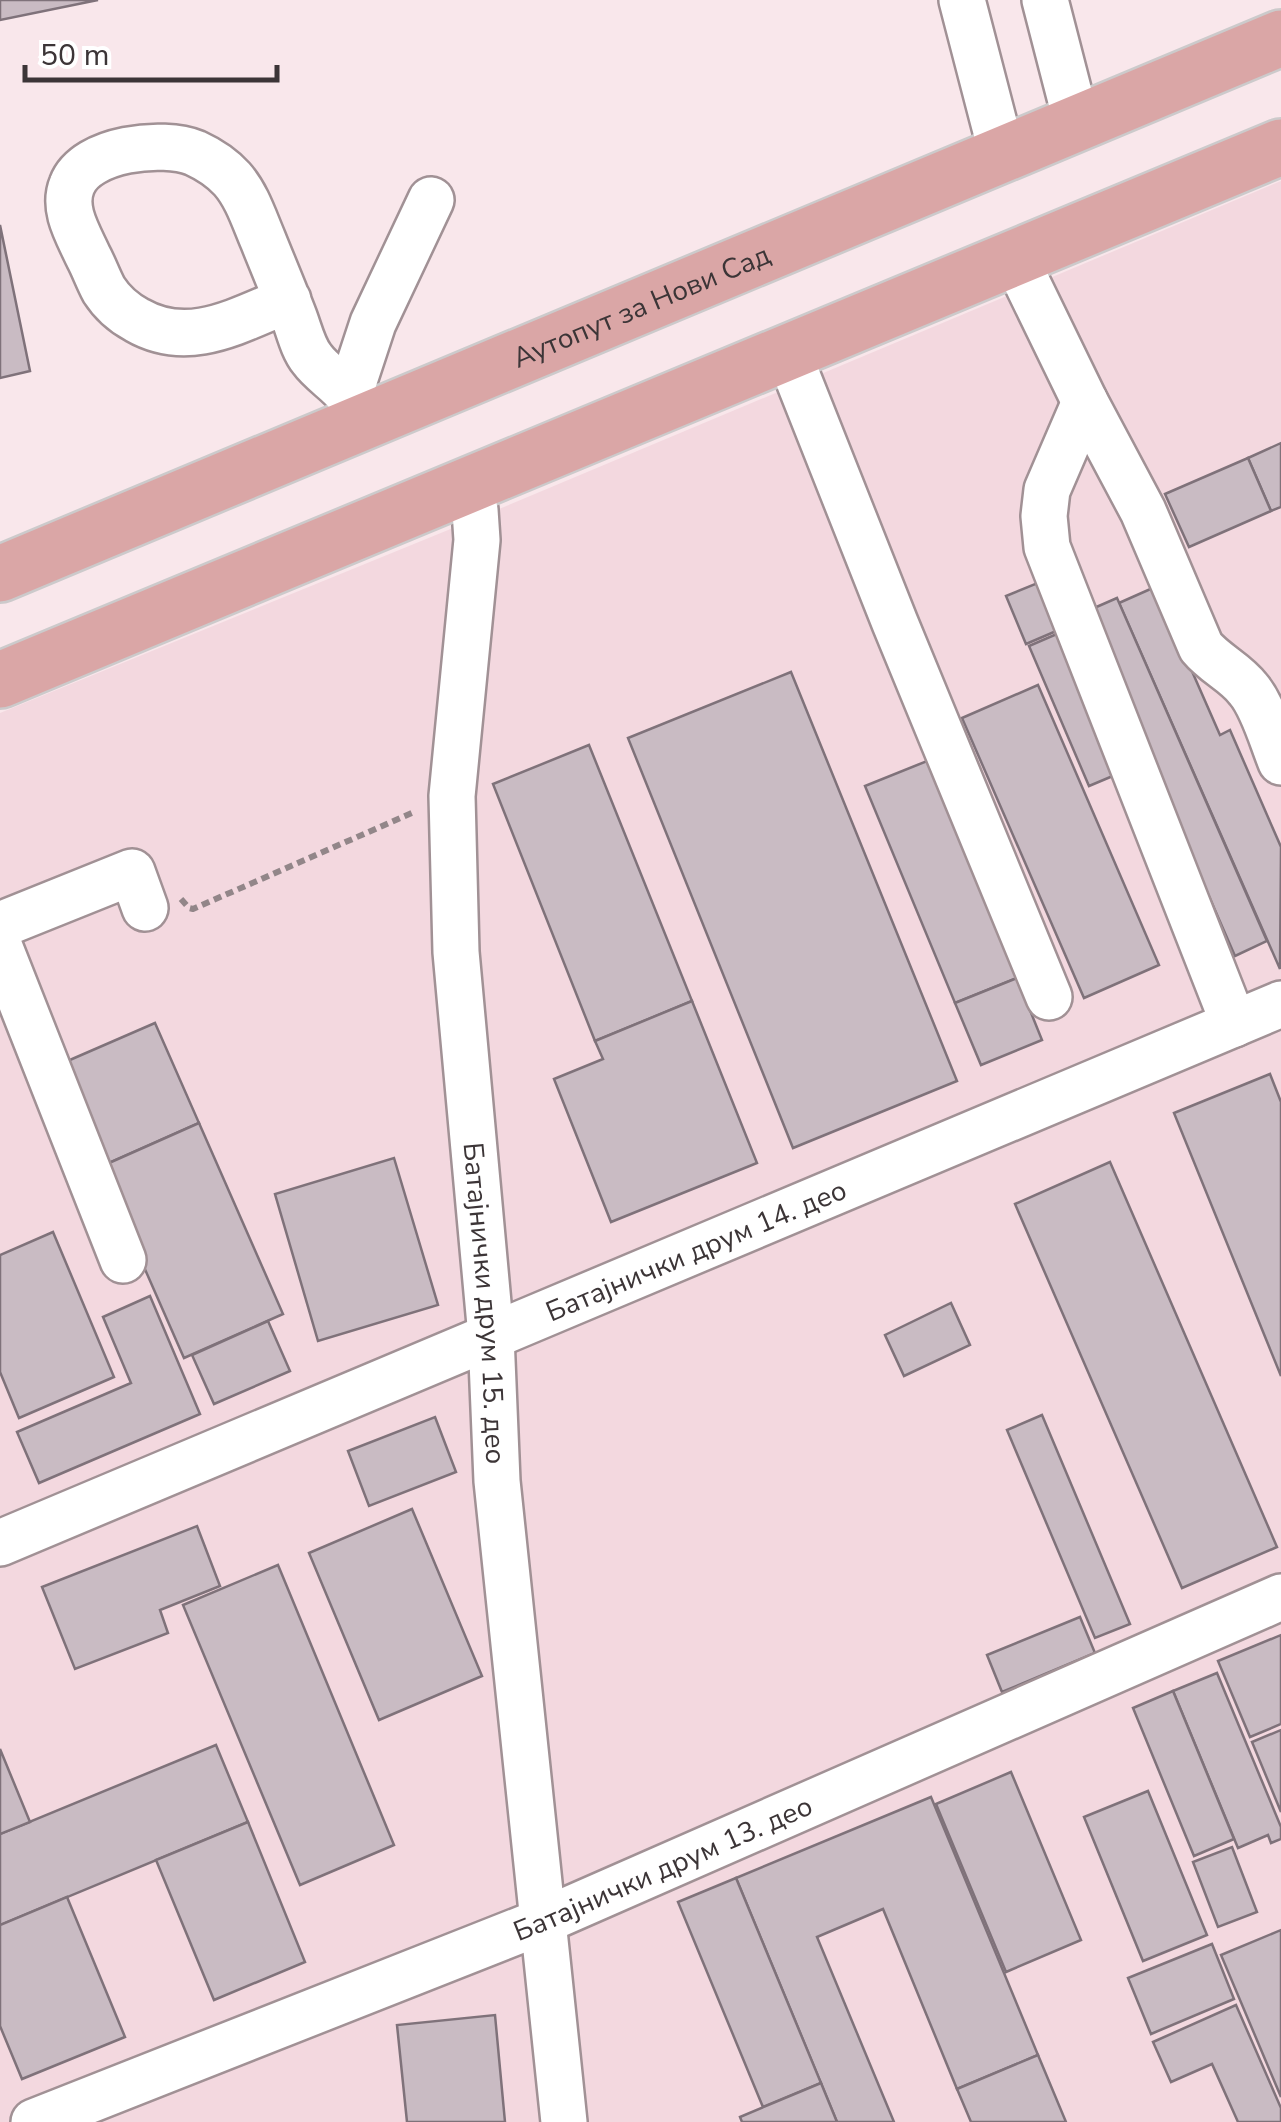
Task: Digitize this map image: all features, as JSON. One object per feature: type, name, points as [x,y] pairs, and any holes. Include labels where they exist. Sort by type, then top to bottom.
[{"type":"main road","name":"Аутопут за Нови Сад","points":[[0,574],[356,410],[1077,124],[1281,38]]},
{"type":"main road","points":[[0,680],[1281,146]]},
{"type":"street","points":[[962,0],[1002,154]]},
{"type":"street","points":[[1045,0],[1077,124]]},
{"type":"street","points":[[288,300],[217,329],[189,334],[166,333],[142,323],[120,310],[105,292],[74,226],[68,205],[71,185],[95,161],[143,147],[193,152],[216,165],[233,180],[248,206],[288,300],[310,358],[356,410]]},
{"type":"street","points":[[356,410],[373,324],[431,200]]},
{"type":"street","points":[[1015,258],[1143,511],[1201,647],[1212,661],[1252,693],[1281,762]]},
{"type":"street","points":[[788,354],[1048,996]]},
{"type":"street","points":[[1085,402],[1047,490],[1047,547],[1234,1024]]},
{"type":"street","name":"Батајнички друм 15. део","points":[[468,487],[476,510],[477,540],[452,796],[456,952],[492,1336],[497,1480],[564,2122]]},
{"type":"street","points":[[0,925],[132,872],[145,908]]},
{"type":"street","points":[[0,948],[18,1049],[123,1260]]},
{"type":"street","name":"Батајнички друм 14. део","points":[[0,1543],[1281,1004]]},
{"type":"street","name":"Батајнички друм 13. део","points":[[34,2122],[543,1922],[1281,1597]]},
{"type":"path","points":[[145,908],[177,896],[193,909],[452,796]]},
{"type":"shaded area","points":[[1281,181],[1281,2122],[0,2122],[0,713],[480,517]]},
{"type":"building","points":[[0,0],[98,0],[0,20]]},
{"type":"building","points":[[0,225],[30,371],[0,378]]},
{"type":"building","points":[[1281,443],[1281,507],[1271,511],[1248,458]]},
{"type":"building","points":[[1248,458],[1271,511],[1189,547],[1165,494]]},
{"type":"building","points":[[1040,582],[1061,629],[1026,644],[1006,596]]},
{"type":"building","points":[[1155,587],[1220,735],[1230,730],[1281,847],[1280,969],[1119,603]]},
{"type":"building","points":[[1117,598],[1267,941],[1235,956],[1085,612]]},
{"type":"building","points":[[1066,630],[1127,770],[1089,786],[1029,646]]},
{"type":"building","points":[[791,672],[957,1081],[793,1148],[628,738]]},
{"type":"building","points":[[1038,685],[1159,965],[1084,998],[962,718]]},
{"type":"building","points":[[589,745],[692,1001],[595,1041],[493,784]]},
{"type":"building","points":[[927,761],[1017,978],[955,1003],[865,786]]},
{"type":"building","points":[[1017,978],[1042,1040],[981,1065],[955,1003]]},
{"type":"building","points":[[692,1001],[757,1163],[611,1222],[554,1079],[603,1059],[595,1041]]},
{"type":"building","points":[[155,1023],[199,1123],[100,1167],[56,1066]]},
{"type":"building","points":[[1270,1074],[1281,1102],[1281,1376],[1174,1113]]},
{"type":"building","points":[[199,1123],[283,1314],[184,1358],[100,1167]]},
{"type":"building","points":[[394,1158],[438,1305],[318,1341],[275,1194]]},
{"type":"building","points":[[1110,1162],[1277,1547],[1182,1588],[1015,1204]]},
{"type":"building","points":[[53,1232],[114,1377],[19,1418],[0,1372],[0,1255]]},
{"type":"building","points":[[150,1296],[200,1414],[39,1483],[17,1432],[131,1383],[103,1317]]},
{"type":"building","points":[[951,1303],[970,1345],[904,1376],[885,1335]]},
{"type":"building","points":[[268,1321],[290,1371],[214,1404],[192,1355]]},
{"type":"building","points":[[1042,1415],[1130,1624],[1095,1638],[1007,1430]]},
{"type":"building","points":[[435,1417],[456,1472],[369,1506],[348,1451]]},
{"type":"building","points":[[412,1509],[482,1676],[379,1720],[309,1553]]},
{"type":"building","points":[[197,1526],[220,1586],[160,1610],[168,1633],[75,1669],[42,1587]]},
{"type":"building","points":[[278,1565],[394,1845],[300,1885],[183,1605]]},
{"type":"building","points":[[1080,1617],[1095,1653],[1002,1692],[987,1655]]},
{"type":"building","points":[[1281,1635],[1281,1724],[1250,1737],[1218,1661]]},
{"type":"building","points":[[1217,1673],[1281,1827],[1281,1839],[1271,1843],[1268,1835],[1238,1848],[1173,1691]]},
{"type":"building","points":[[1173,1691],[1234,1839],[1194,1856],[1133,1708]]},
{"type":"building","points":[[1281,1730],[1281,1812],[1252,1742]]},
{"type":"building","points":[[216,1745],[248,1822],[0,1925],[0,1834]]},
{"type":"building","points":[[0,1749],[30,1822],[0,1834]]},
{"type":"building","points":[[1011,1772],[1081,1940],[1006,1972],[936,1804]]},
{"type":"building","points":[[1148,1791],[1207,1935],[1143,1961],[1084,1817]]},
{"type":"building","points":[[931,1797],[1038,2055],[957,2089],[883,1909],[817,1937],[894,2122],[837,2122],[736,1878]]},
{"type":"building","points":[[248,1822],[305,1962],[214,2000],[156,1860]]},
{"type":"building","points":[[1232,1847],[1257,1912],[1218,1927],[1193,1862]]},
{"type":"building","points":[[736,1878],[821,2083],[763,2107],[678,1902]]},
{"type":"building","points":[[67,1897],[125,2037],[22,2079],[0,2026],[0,1925]]},
{"type":"building","points":[[1281,1930],[1281,2097],[1221,1955]]},
{"type":"building","points":[[1212,1944],[1234,1999],[1151,2034],[1128,1978]]},
{"type":"building","points":[[1236,2005],[1281,2108],[1281,2122],[1238,2122],[1212,2064],[1171,2082],[1153,2042]]},
{"type":"building","points":[[495,2015],[505,2122],[407,2122],[397,2025]]},
{"type":"building","points":[[1038,2055],[1066,2122],[971,2122],[957,2089]]},
{"type":"building","points":[[821,2083],[837,2122],[742,2122],[740,2117]]}]
